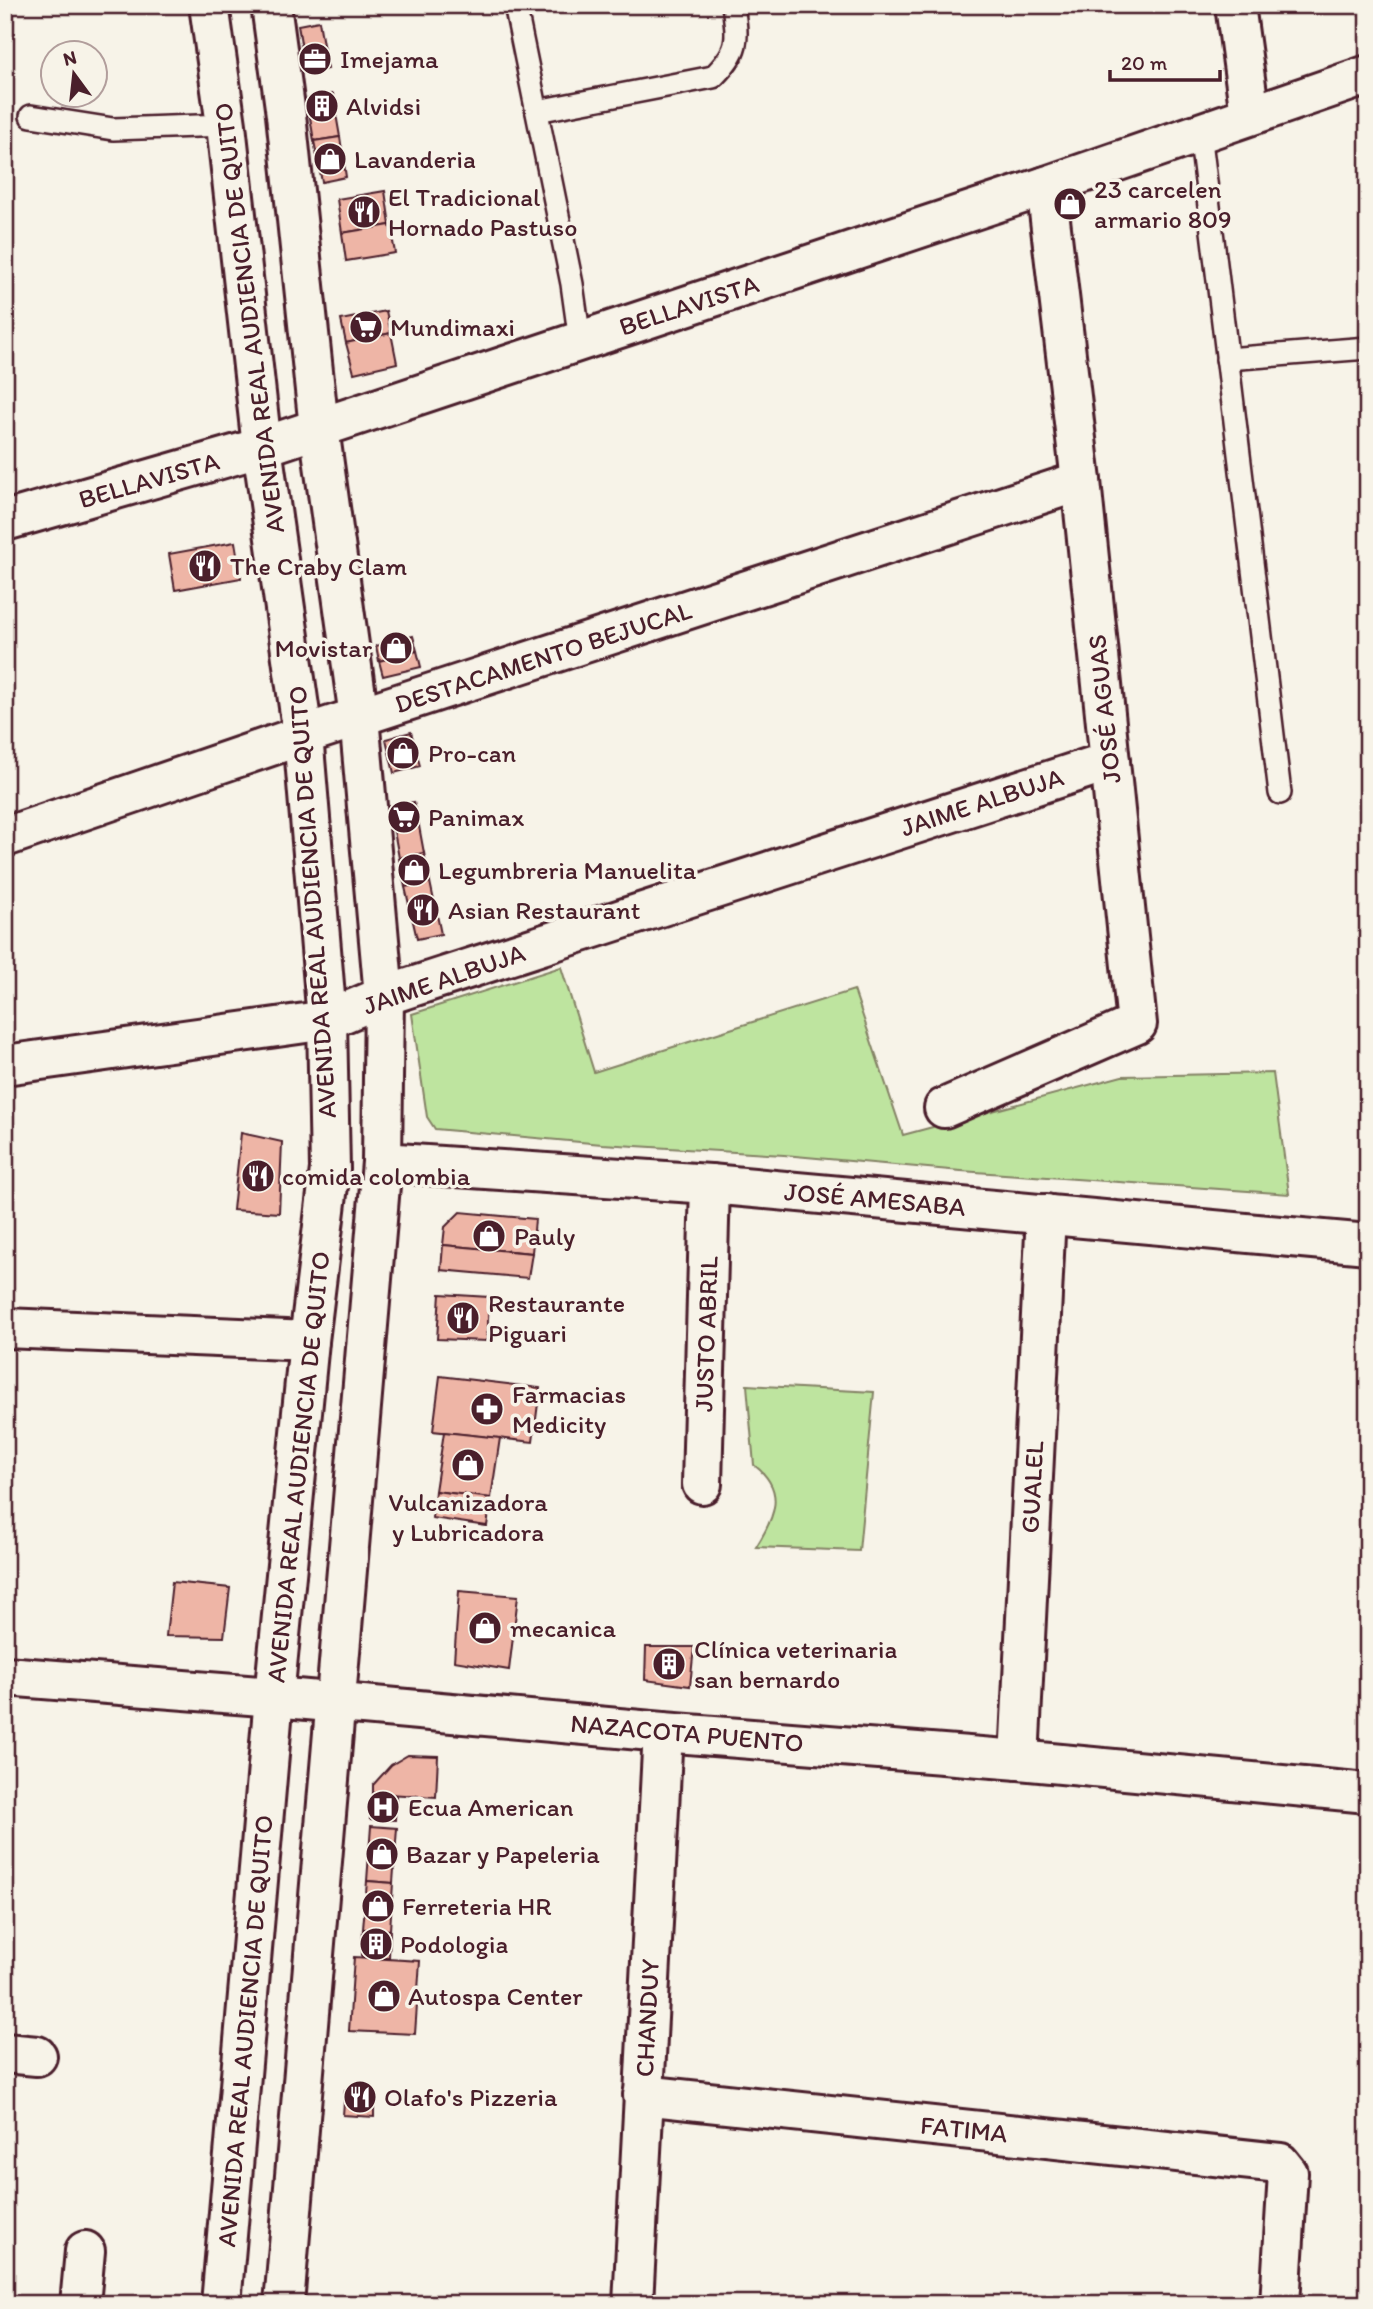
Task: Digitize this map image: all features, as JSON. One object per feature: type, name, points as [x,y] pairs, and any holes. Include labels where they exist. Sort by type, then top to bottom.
[{"type":"street","name":"AVENIDA REAL AUDIENCIA DE QUITO","points":[[209,5],[226,125],[262,447],[303,735],[327,1020],[331,1169],[309,1341],[274,1697],[221,2304]]},
{"type":"street","name":"AVENIDA REAL AUDIENCIA DE QUITO","points":[[271,5],[286,115],[319,428],[359,717],[383,996],[382,1162],[284,2304]]},
{"type":"street","points":[[1235,5],[1250,115]]},
{"type":"street","name":"BELLAVISTA","points":[[5,521],[262,447],[1046,186],[1368,75]]},
{"type":"street","name":"JOSÉ AGUAS","points":[[944,1108],[1137,1024],[1081,481],[1046,186]]},
{"type":"street","name":"DESTACAMENTO BEJUCAL","points":[[5,837],[303,735],[1081,481]]},
{"type":"street","name":"JAIME ALBUJA","points":[[5,1065],[327,1020],[383,996],[1110,761]]},
{"type":"street","name":"JOSÉ AMESABA","points":[[382,1162],[710,1184],[1368,1244]]},
{"type":"street","name":"JUSTO ABRIL","points":[[702,1483],[710,1184]]},
{"type":"street","name":"GUALEL","points":[[1019,1760],[1046,1214]]},
{"type":"street","points":[[5,1328],[309,1341]]},
{"type":"street","name":"NAZACOTA PUENTO","points":[[5,1676],[1019,1760],[1368,1793]]},
{"type":"street","name":"CHANDUY","points":[[633,2304],[663,1732]]},
{"type":"street","name":"FATIMA","points":[[643,2095],[1280,2163],[1288,2173],[1280,2304]]},
{"type":"street","points":[[80,2304],[85,2251]]},
{"type":"lane","points":[[515,5],[572,284],[579,341]]},
{"type":"lane","points":[[537,111],[713,76],[730,60],[737,35],[733,5]]},
{"type":"lane","points":[[31,116],[113,129],[226,125]]},
{"type":"lane","points":[[1200,132],[1280,793]]},
{"type":"lane","points":[[1227,359],[1368,348]]},
{"type":"green space","points":[[561,967],[594,1072],[854,990],[903,1135],[1122,1076],[1273,1073],[1289,1194],[961,1171],[784,1155],[602,1144],[435,1129],[427,1117],[412,1014]]},
{"type":"green space","points":[[747,1385],[874,1392],[859,1551],[756,1547],[772,1514],[774,1494],[771,1484],[754,1465]]},
{"type":"building","points":[[319,21],[323,45],[302,49],[298,25]]},
{"type":"building","name":"Imejama","points":[[323,45],[328,69],[306,73],[302,49]]},
{"type":"building","name":"Alvidsi","points":[[333,94],[336,114],[310,117],[308,99]]},
{"type":"building","points":[[336,114],[340,137],[314,141],[310,117]]},
{"type":"building","name":"Lavanderia","points":[[340,137],[346,177],[322,182],[314,141]]},
{"type":"building","name":"El Tradicional Hornado Pastuso","points":[[385,191],[390,225],[342,233],[337,199]]},
{"type":"building","points":[[390,225],[395,253],[346,261],[342,233]]},
{"type":"building","name":"Mundimaxi","points":[[386,311],[391,333],[346,343],[341,320]]},
{"type":"building","points":[[391,333],[397,363],[354,373],[346,343]]},
{"type":"building","name":"The Craby Clam","points":[[235,542],[241,578],[175,590],[169,554]]},
{"type":"building","name":"Movistar","points":[[413,636],[417,651],[379,661],[376,646]]},
{"type":"building","points":[[417,651],[421,667],[383,676],[379,661]]},
{"type":"building","name":"Pro-can","points":[[411,732],[420,766],[394,773],[386,739]]},
{"type":"building","name":"Panimax","points":[[414,802],[419,826],[394,831],[389,807]]},
{"type":"building","points":[[419,826],[424,853],[399,858],[394,831]]},
{"type":"building","name":"Legumbreria Manuelita","points":[[424,853],[430,882],[405,887],[399,858]]},
{"type":"building","name":"Asian Restaurant","points":[[430,882],[441,934],[417,939],[405,887]]},
{"type":"building","name":"comida colombia","points":[[241,1133],[282,1142],[279,1213],[233,1210]]},
{"type":"building","name":"Pauly","points":[[460,1212],[535,1219],[532,1253],[443,1245],[445,1227]]},
{"type":"building","points":[[443,1245],[532,1253],[528,1278],[441,1270]]},
{"type":"building","name":"Restaurante Piguari","points":[[440,1294],[489,1297],[487,1341],[437,1339]]},
{"type":"building","name":"Farmacias Medicity","points":[[440,1376],[540,1388],[533,1442],[433,1431]]},
{"type":"building","name":"Vulcanizadora y Lubricadora","points":[[444,1432],[500,1438],[491,1498],[435,1491]]},
{"type":"building","points":[[435,1491],[491,1498],[487,1526],[432,1518]]},
{"type":"building","points":[[172,1582],[230,1588],[224,1637],[166,1636]]},
{"type":"building","name":"mecanica","points":[[459,1591],[518,1596],[509,1670],[454,1661]]},
{"type":"building","name":"Clínica veterinaria san bernardo","points":[[646,1647],[694,1647],[690,1686],[645,1680]]},
{"type":"building","points":[[408,1755],[438,1756],[436,1797],[373,1793],[373,1785],[391,1765]]},
{"type":"building","name":"Ecua American","points":[[373,1793],[396,1796],[395,1820],[370,1819]]},
{"type":"building","name":"Bazar y Papeleria","points":[[371,1826],[397,1828],[393,1883],[367,1881]]},
{"type":"building","name":"Ferreteria HR","points":[[367,1881],[393,1883],[390,1930],[363,1929]]},
{"type":"building","name":"Podologia","points":[[363,1929],[390,1930],[389,1958],[362,1957]]},
{"type":"building","name":"Autospa Center","points":[[354,1957],[420,1961],[415,2034],[349,2031]]},
{"type":"building","name":"Olafo's Pizzeria","points":[[345,2090],[375,2092],[374,2104],[344,2102]]},
{"type":"building","points":[[344,2102],[374,2104],[374,2117],[343,2115]]},
{"type":"place","name":"Imejama","points":[[315,59]]},
{"type":"place","name":"Alvidsi","points":[[322,106]]},
{"type":"place","name":"Lavanderia","points":[[330,159]]},
{"type":"place","name":"23 carcelen armario 809","points":[[1070,204]]},
{"type":"place","name":"El Tradicional Hornado Pastuso","points":[[364,212]]},
{"type":"place","name":"Mundimaxi","points":[[366,327]]},
{"type":"place","name":"The Craby Clam","points":[[205,566]]},
{"type":"place","name":"Movistar","points":[[396,648]]},
{"type":"place","name":"Pro-can","points":[[403,753]]},
{"type":"place","name":"Panimax","points":[[404,817]]},
{"type":"place","name":"Legumbreria Manuelita","points":[[414,870]]},
{"type":"place","name":"Asian Restaurant","points":[[423,910]]},
{"type":"place","name":"comida colombia","points":[[258,1176]]},
{"type":"place","name":"Pauly","points":[[489,1236]]},
{"type":"place","name":"Restaurante Piguari","points":[[463,1318]]},
{"type":"place","name":"Farmacias Medicity","points":[[487,1409]]},
{"type":"place","name":"Vulcanizadora y Lubricadora","points":[[468,1465]]},
{"type":"place","name":"mecanica","points":[[485,1628]]},
{"type":"place","name":"Clínica veterinaria san bernardo","points":[[669,1664]]},
{"type":"place","name":"Ecua American","points":[[383,1807]]},
{"type":"place","name":"Bazar y Papeleria","points":[[382,1854]]},
{"type":"place","name":"Ferreteria HR","points":[[378,1906]]},
{"type":"place","name":"Podologia","points":[[376,1944]]},
{"type":"place","name":"Autospa Center","points":[[384,1996]]},
{"type":"place","name":"Olafo's Pizzeria","points":[[360,2097]]}]
